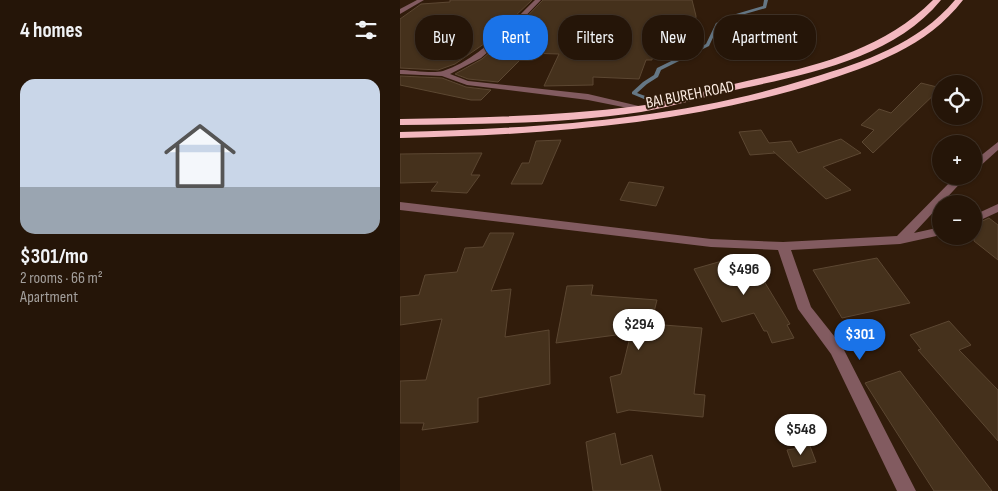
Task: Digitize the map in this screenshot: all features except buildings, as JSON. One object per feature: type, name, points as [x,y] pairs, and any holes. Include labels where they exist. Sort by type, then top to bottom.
[{"type":"highway","name":"BAI BUREH ROAD","points":[[400,122],[503,120],[640,109],[787,75],[850,56],[902,32],[937,0]]},
{"type":"highway","name":"BAI BUREH ROAD","points":[[400,135],[488,134],[644,120],[770,94],[798,87],[867,63],[923,36],[952,10],[959,0]]},
{"type":"street","points":[[400,12],[421,0]]},
{"type":"street","points":[[443,74],[478,56],[498,41],[538,0]]},
{"type":"street","points":[[400,72],[443,74],[467,83],[588,97],[640,109]]},
{"type":"street","points":[[982,159],[998,145]]},
{"type":"street","points":[[900,240],[953,185]]},
{"type":"street","points":[[400,206],[712,242],[783,246],[900,240],[932,233]]},
{"type":"street","points":[[982,215],[998,208]]},
{"type":"street","points":[[783,246],[806,309],[837,350],[906,491]]},
{"type":"waterway","points":[[646,98],[634,93],[656,76],[659,69],[708,45],[717,24],[737,15],[765,7],[766,0]]}]
